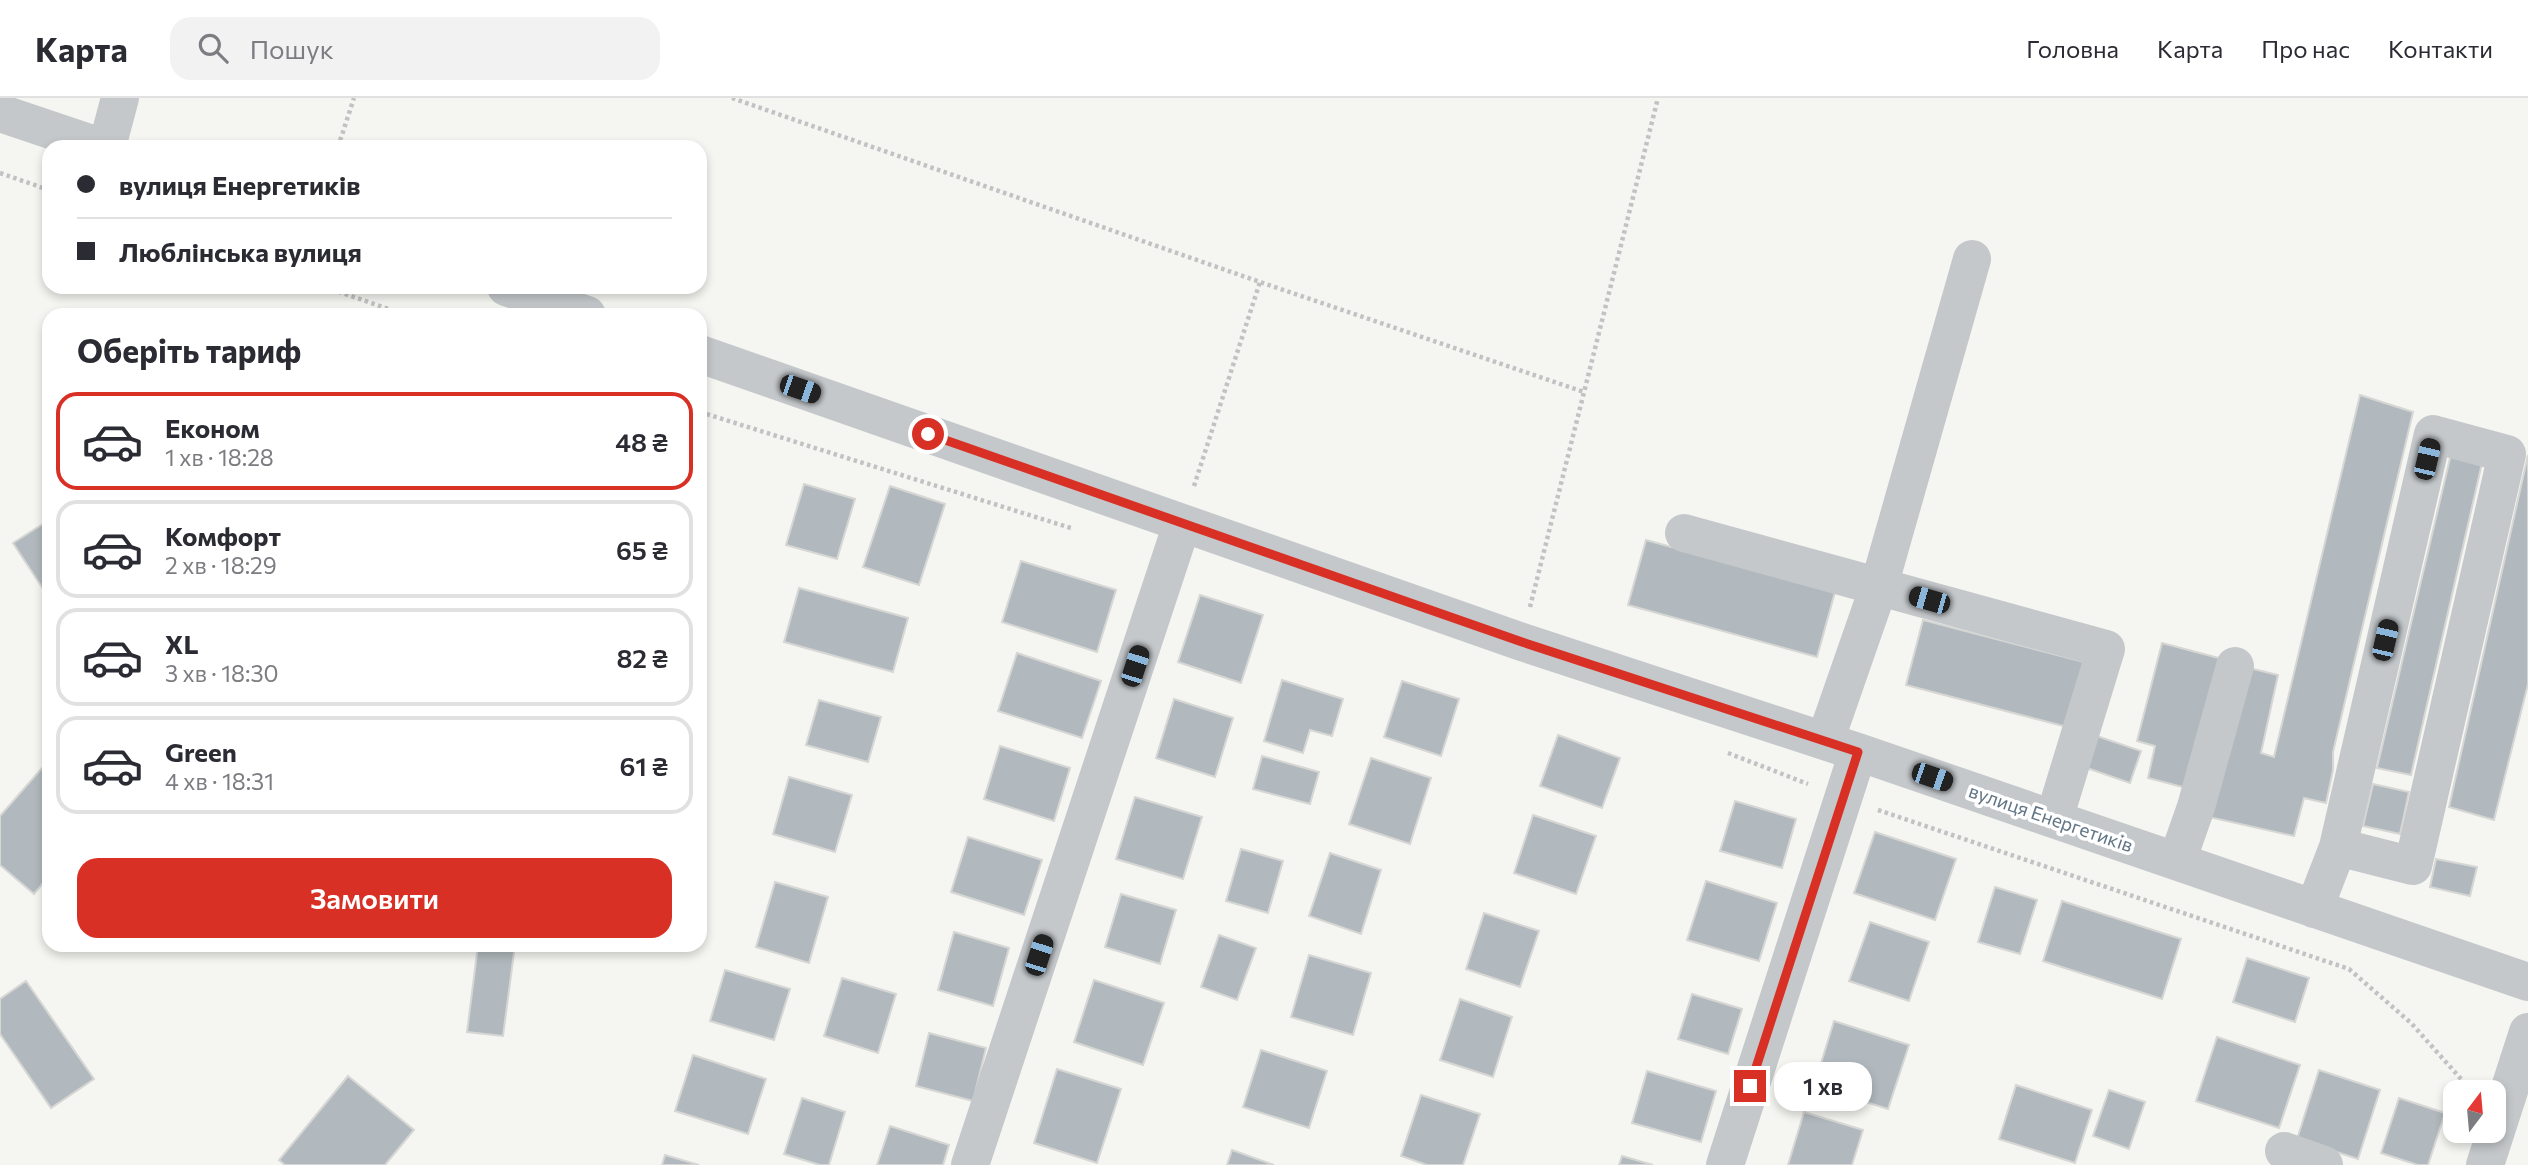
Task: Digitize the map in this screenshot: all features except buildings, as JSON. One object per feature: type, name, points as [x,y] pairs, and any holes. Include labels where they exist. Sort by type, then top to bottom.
[{"type":"street","points":[[109,140],[120,98]]},
{"type":"street","points":[[0,113],[80,140]]},
{"type":"street","points":[[1725,1165],[1844,798],[1842,747],[1879,586],[1972,259]]},
{"type":"street","points":[[526,294],[567,308]]},
{"type":"street","name":"вулиця Енергетиків","points":[[707,356],[1522,642],[1842,747],[2528,982]]},
{"type":"street","points":[[2314,909],[2338,847],[2432,434],[2507,454],[2413,866],[2338,847]]},
{"type":"street","points":[[970,1165],[1182,524]]},
{"type":"street","points":[[1684,533],[2106,649],[2054,819]]},
{"type":"street","points":[[2177,861],[2196,807],[2235,666]]},
{"type":"street","points":[[2485,1165],[2528,1032]]},
{"type":"street","points":[[2284,1151],[2324,1165]]},
{"type":"path","points":[[340,140],[354,98]]},
{"type":"path","points":[[732,98],[1584,392]]},
{"type":"path","points":[[1522,642],[1658,98]]},
{"type":"path","points":[[0,173],[42,188]]},
{"type":"path","points":[[1182,524],[1260,282]]},
{"type":"path","points":[[345,294],[386,308]]},
{"type":"path","points":[[707,414],[1080,531]]},
{"type":"path","points":[[1726,752],[1844,798],[2349,969],[2411,1023],[2462,1080]]},
{"type":"route","points":[[928,434],[1522,642],[1858,752],[1750,1086]]}]
